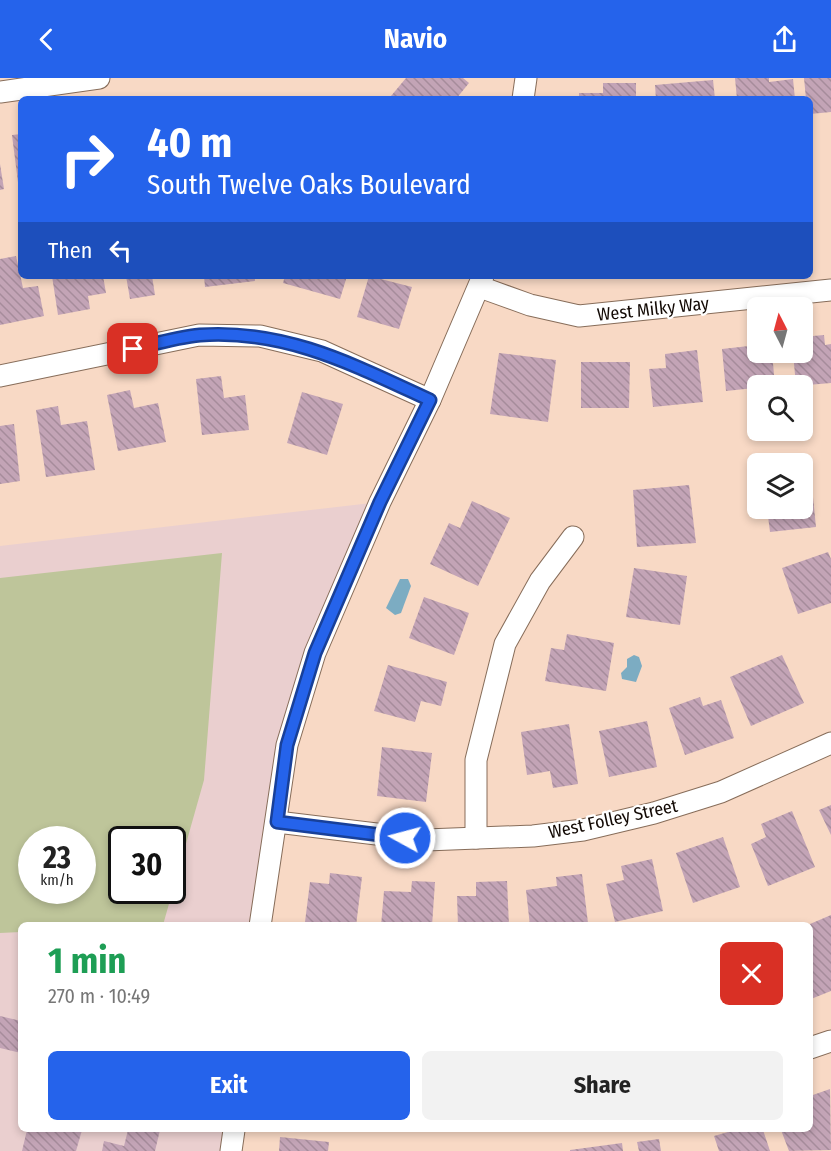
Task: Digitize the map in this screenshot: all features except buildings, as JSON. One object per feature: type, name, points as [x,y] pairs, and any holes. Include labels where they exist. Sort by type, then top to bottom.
[{"type":"street","points":[[0,92],[99,78]]},
{"type":"street","points":[[523,96],[526,78]]},
{"type":"street","points":[[261,922],[287,745],[315,653],[380,502],[430,400],[481,281]]},
{"type":"street","name":"West Milky Way","points":[[481,281],[530,305],[579,316],[831,290]]},
{"type":"street","points":[[0,376],[199,335],[260,336],[322,351],[430,400]]},
{"type":"street","points":[[476,838],[476,760],[505,644],[540,581],[573,537]]},
{"type":"street","name":"West Folley Street","points":[[277,822],[426,840],[533,836],[583,830],[654,813],[721,792],[831,743]]},
{"type":"street","points":[[813,1047],[831,1041]]},
{"type":"street","points":[[231,1151],[234,1132]]},
{"type":"shaded area","points":[[380,502],[315,653],[261,922],[18,922],[18,1132],[234,1132],[231,1151],[0,1151],[0,546]]},
{"type":"green space","points":[[222,553],[204,780],[186,844],[186,826],[108,826],[108,904],[169,904],[164,922],[18,922],[18,932],[0,933],[0,578]]},
{"type":"water","points":[[400,579],[408,579],[411,586],[401,613],[395,615],[386,608]]},
{"type":"water","points":[[634,655],[639,657],[642,666],[636,682],[622,679],[621,673],[627,667],[627,659]]},
{"type":"route","points":[[133,349],[199,335],[260,336],[322,351],[430,400],[380,502],[315,653],[287,745],[277,822],[405,838]]}]
